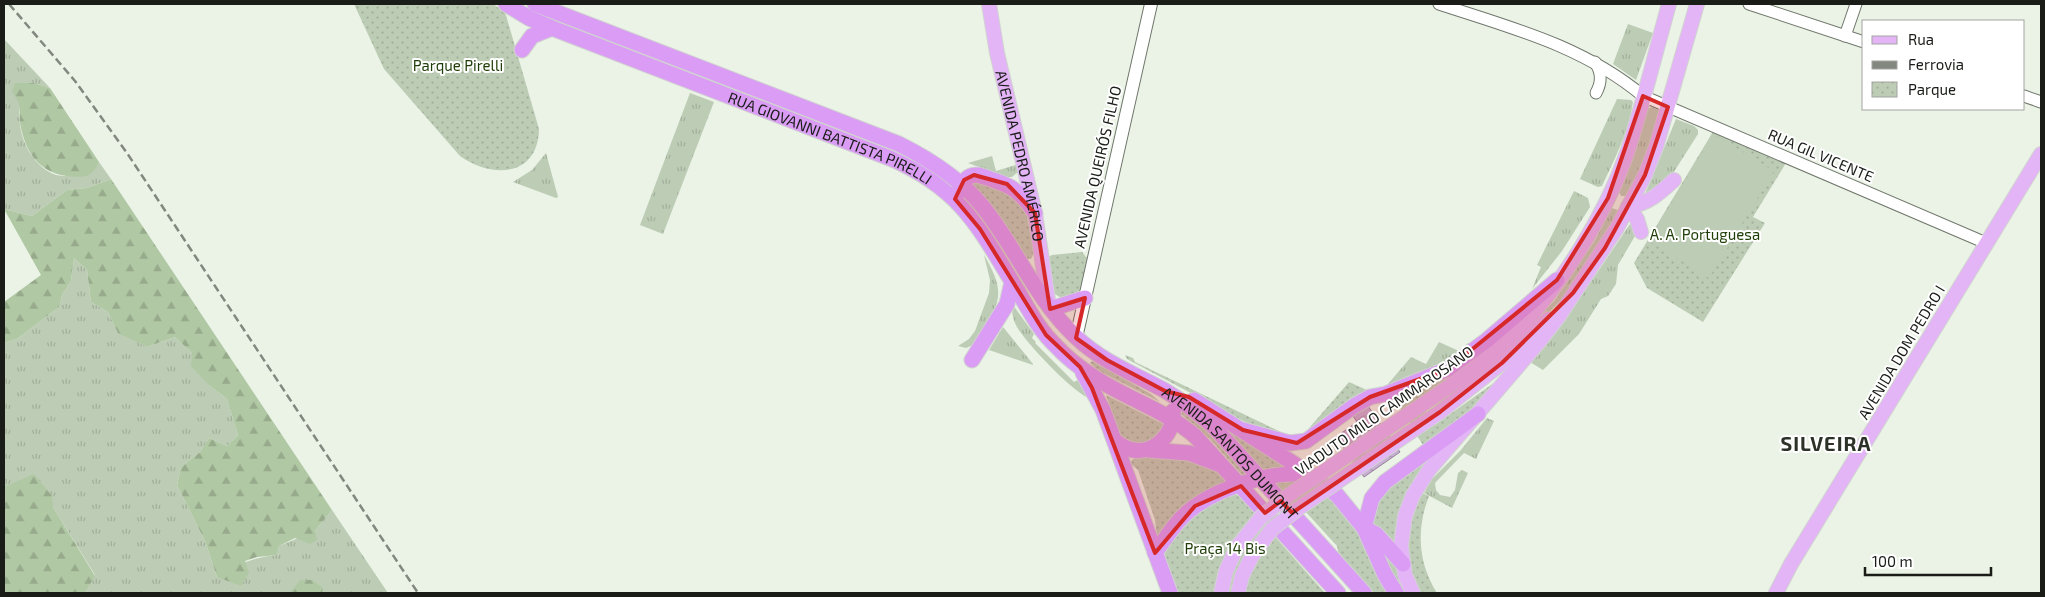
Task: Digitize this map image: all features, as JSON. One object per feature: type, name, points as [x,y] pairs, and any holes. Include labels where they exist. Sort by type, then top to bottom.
[{"type":"highway","name":"RUA GIOVANNI BATTISTA PIRELLI","points":[[535,4],[899,144],[924,156],[962,185],[992,218],[1050,308],[1076,338]]},
{"type":"highway","name":"RUA GIOVANNI BATTISTA PIRELLI","points":[[509,5],[552,28],[892,159],[935,182],[955,199],[980,229],[1046,335],[1080,367]]},
{"type":"highway","points":[[522,50],[532,36],[552,28]]},
{"type":"highway","points":[[955,199],[966,178],[974,175],[1007,184],[1025,199],[1035,213]]},
{"type":"highway","points":[[1244,430],[1290,443],[1306,441],[1354,406],[1370,397],[1386,394],[1448,369],[1487,340],[1557,280]]},
{"type":"highway","points":[[972,360],[1007,304],[1012,282]]},
{"type":"highway","points":[[1050,308],[1085,298]]},
{"type":"highway","points":[[1076,338],[1080,367],[1096,395],[1115,442],[1170,593]]},
{"type":"highway","name":"AVENIDA SANTOS DUMONT","points":[[1076,338],[1107,360],[1165,391],[1190,407],[1213,426],[1364,593]]},
{"type":"highway","name":"AVENIDA SANTOS DUMONT","points":[[1080,367],[1095,378],[1173,420],[1195,436],[1335,591]]},
{"type":"highway","points":[[1165,391],[1189,397],[1244,430],[1313,477],[1344,502],[1364,528],[1385,575],[1396,593]]},
{"type":"highway","points":[[1149,450],[1168,433],[1173,420],[1172,405],[1165,391]]},
{"type":"highway","points":[[1364,528],[1372,498],[1385,482],[1478,414]]},
{"type":"highway","points":[[1115,442],[1134,450],[1195,455],[1224,467]]},
{"type":"highway","points":[[1155,553],[1180,519],[1195,506],[1210,497],[1261,479],[1291,473],[1313,477]]},
{"type":"highway","points":[[1364,528],[1376,534],[1403,564]]},
{"type":"main road","name":"AVENIDA PEDRO AMÉRICO","points":[[989,4],[997,53],[1035,213],[1050,308]]},
{"type":"main road","name":"AVENIDA QUEIRÓS FILHO","points":[[1076,338],[1151,4]]},
{"type":"main road","name":"VIADUTO MILO CAMMAROSANO","points":[[1222,593],[1226,571],[1237,547],[1261,517],[1288,495],[1471,371],[1512,336],[1534,313],[1584,241],[1608,198],[1626,155],[1669,4]]},
{"type":"main road","points":[[1413,593],[1403,564],[1402,530],[1405,516],[1414,495],[1429,470],[1559,316],[1605,248],[1651,161],[1697,4]]},
{"type":"main road","name":"AVENIDA DOM PEDRO I","points":[[1776,593],[1791,564],[2041,154]]},
{"type":"main road","points":[[1007,184],[1017,179],[1024,164]]},
{"type":"main road","points":[[1628,207],[1650,200],[1674,180]]},
{"type":"main road","points":[[1628,207],[1637,219],[1641,232]]},
{"type":"main road","name":"VIADUTO MILO CAMMAROSANO","points":[[1238,593],[1242,576],[1252,556],[1272,529],[1299,508],[1440,412],[1502,363],[1573,293]]},
{"type":"street","name":"RUA GIL VICENTE","points":[[1439,4],[1567,47],[1623,79],[1643,96],[1986,243]]},
{"type":"street","points":[[1749,4],[1862,41]]},
{"type":"street","points":[[1845,36],[1856,4]]},
{"type":"street","points":[[1595,62],[1599,69],[1601,80],[1596,93]]},
{"type":"street","points":[[2025,96],[2041,102]]},
{"type":"highlighted area","points":[[1643,96],[1668,107],[1645,175],[1605,248],[1573,293],[1502,363],[1440,412],[1292,513],[1281,501],[1265,513],[1241,486],[1195,506],[1155,553],[1092,388],[1080,367],[1046,335],[980,229],[955,199],[964,180],[974,175],[1007,184],[1035,213],[1050,309],[1085,298],[1076,338],[1107,360],[1165,391],[1189,397],[1243,430],[1297,443],[1370,397],[1448,369],[1557,280],[1608,198]]},
{"type":"green space","name":"Parque Pirelli","points":[[354,4],[493,4],[505,12],[539,129],[537,145],[531,157],[522,165],[511,169],[499,170],[486,168],[460,156],[384,69]]},
{"type":"green space","points":[[1628,24],[1653,33],[1636,80],[1613,64]]},
{"type":"green space","points":[[4,39],[50,88],[34,83],[21,104],[20,127],[32,156],[47,171],[61,176],[88,174],[94,170],[99,162],[111,179],[87,188],[67,190],[32,216],[4,209]]},
{"type":"green space","points":[[15,83],[34,83],[50,88],[99,162],[92,173],[79,177],[56,173],[39,163],[32,155],[27,146],[20,123],[20,106],[12,91]]},
{"type":"green space","points":[[690,93],[714,102],[663,234],[640,225]]},
{"type":"green space","points":[[1617,99],[1631,100],[1633,102],[1631,113],[1625,135],[1616,156],[1602,186],[1598,187],[1580,179]]},
{"type":"green space","points":[[1651,107],[1661,111],[1640,174],[1627,196],[1621,196],[1619,192],[1637,146],[1648,109]]},
{"type":"green space","points":[[1676,119],[1694,126],[1698,130],[1698,134],[1670,178],[1645,194]]},
{"type":"green space","name":"A. A. Portuguesa","points":[[1714,130],[1786,163],[1753,217],[1765,223],[1703,322],[1647,288],[1634,263]]},
{"type":"green space","points":[[1713,134],[1774,171],[1709,278],[1649,241]]},
{"type":"green space","points":[[546,153],[558,197],[556,198],[513,182],[532,170]]},
{"type":"green space","points":[[992,156],[996,171],[1019,164],[1018,172],[1012,177],[1006,177],[968,163]]},
{"type":"green space","points":[[111,179],[332,510],[315,531],[317,540],[310,544],[295,538],[279,546],[277,555],[257,557],[245,561],[249,573],[241,586],[217,577],[205,541],[177,485],[181,467],[200,452],[209,438],[227,446],[238,435],[227,399],[210,386],[191,366],[192,353],[175,337],[147,347],[118,333],[108,312],[91,302],[87,270],[74,258],[71,281],[62,295],[59,307],[17,339],[4,343],[4,302],[41,275],[4,209],[32,216],[67,190],[87,188]]},
{"type":"green space","points":[[977,182],[1009,193],[1026,211],[1034,253],[1031,259],[1027,259],[985,198],[972,184]]},
{"type":"green space","points":[[1574,191],[1588,198],[1590,207],[1562,251],[1532,289],[1541,267],[1537,265]]},
{"type":"green space","points":[[1612,208],[1620,211],[1567,293],[1545,317],[1504,353],[1555,300],[1594,242]]},
{"type":"green space","points":[[1630,224],[1632,224],[1635,236],[1618,265],[1616,284],[1608,296],[1601,299],[1579,334],[1543,370],[1530,362],[1597,273]]},
{"type":"green space","points":[[1082,252],[1087,258],[1080,291],[1078,294],[1065,300],[1053,293],[1048,257]]},
{"type":"green space","points":[[984,255],[997,282],[997,302],[994,311],[973,345],[966,348],[958,346],[969,339],[975,331],[989,293],[990,280]]},
{"type":"green space","points":[[74,258],[87,270],[91,302],[108,312],[118,332],[147,347],[175,337],[192,353],[210,386],[227,399],[238,435],[227,446],[209,438],[200,452],[181,467],[177,485],[205,541],[217,577],[245,562],[277,555],[279,546],[315,531],[332,510],[388,593],[85,593],[95,575],[53,507],[4,487],[4,343],[17,339],[59,307],[62,295],[71,281]]},
{"type":"green space","points":[[1013,305],[1034,334],[1032,338],[1035,343],[1074,382],[1078,380],[1088,398],[1060,376],[1022,335],[1014,322]]},
{"type":"green space","points":[[1003,327],[1033,364],[1033,365],[989,350]]},
{"type":"green space","points":[[1501,336],[1492,348],[1419,401],[1435,425],[1495,382],[1512,367],[1471,415],[1424,447],[1394,397]]},
{"type":"green space","points":[[1439,342],[1459,351],[1468,343],[1474,345],[1454,359],[1394,386],[1388,384],[1411,357],[1426,364]]},
{"type":"green space","points":[[1125,355],[1133,358],[1135,362],[1289,436],[1295,437],[1304,434],[1349,382],[1369,391],[1306,435],[1296,438],[1260,430],[1127,359]]},
{"type":"green space","points":[[1092,361],[1151,394],[1160,402],[1099,371],[1090,363]]},
{"type":"green space","points":[[1106,395],[1165,425],[1158,438],[1137,445],[1121,437]]},
{"type":"green space","points":[[1182,411],[1206,429],[1247,475],[1243,476],[1210,439],[1181,414]]},
{"type":"green space","points":[[1487,418],[1494,421],[1476,459],[1464,453],[1435,483],[1436,490],[1440,495],[1450,497],[1455,490],[1458,473],[1462,470],[1468,473],[1452,508],[1424,493],[1431,480],[1460,451]]},
{"type":"green space","points":[[1218,421],[1292,466],[1265,473]]},
{"type":"green space","points":[[1437,452],[1399,528],[1408,593],[1403,593],[1382,555],[1374,527],[1374,513],[1378,501],[1387,489]]},
{"type":"green space","name":"Praça 14 Bis","points":[[1137,456],[1187,458],[1200,461],[1212,466],[1220,473],[1225,483],[1157,537],[1155,520],[1138,470],[1132,465],[1131,461]]},
{"type":"green space","points":[[34,474],[52,496],[53,507],[95,576],[85,593],[4,593],[4,487]]},
{"type":"green space","name":"Praça 14 Bis","points":[[1297,478],[1328,495],[1352,520],[1389,593],[1374,593],[1339,555],[1337,546],[1304,510],[1296,507],[1274,483]]},
{"type":"green space","points":[[1422,493],[1429,496],[1422,521],[1421,546],[1426,570],[1437,593],[1419,593],[1410,568],[1408,543],[1410,530]]},
{"type":"green space","name":"Praça 14 Bis","points":[[1234,494],[1239,496],[1325,593],[1177,593],[1164,551],[1187,522],[1201,510]]},
{"type":"green space","points":[[300,580],[312,580],[323,588],[322,593],[281,593],[291,592]]},
{"type":"water","points":[[1368,406],[1400,452],[1364,477],[1336,437],[1357,422],[1353,416]]},
{"type":"railway","points":[[9,4],[75,81],[127,153],[418,593]]},
{"type":"district","name":"SILVEIRA","points":[[1826,443]]}]
